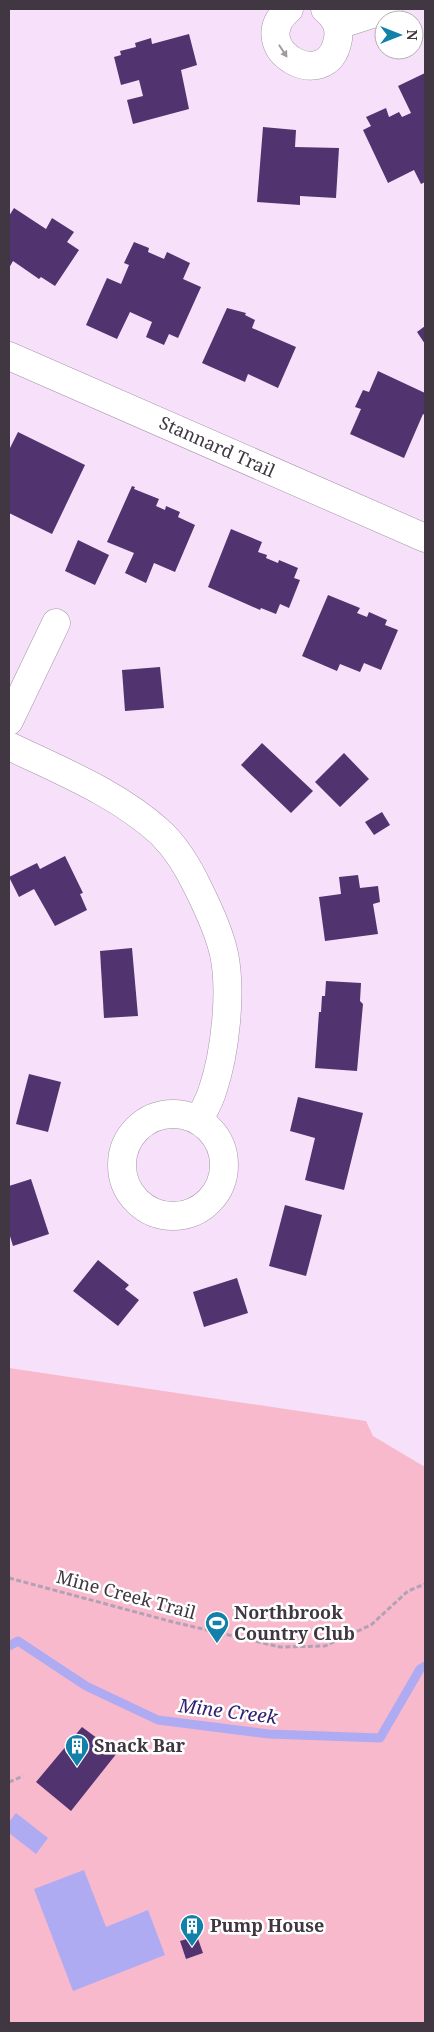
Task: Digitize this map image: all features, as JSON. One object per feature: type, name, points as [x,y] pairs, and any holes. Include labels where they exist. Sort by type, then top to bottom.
[{"type":"street","points":[[289,9],[282,15],[276,30],[281,52],[297,64],[317,65],[327,59],[337,45],[332,17],[388,9]]},
{"type":"street","name":"Stannard Trail","points":[[9,356],[425,538]]},
{"type":"street","points":[[9,721],[56,623]]},
{"type":"street","points":[[9,746],[88,784],[128,807],[163,835],[189,870],[209,910],[224,955],[227,1000],[223,1051],[213,1090],[199,1120]]},
{"type":"path","name":"Mine Creek Trail","points":[[9,1578],[280,1647],[325,1646],[372,1625],[408,1591],[425,1584]]},
{"type":"path","points":[[9,1782],[23,1776]]},
{"type":"shaded area","name":"Northbrook Country Club","points":[[9,1368],[366,1421],[373,1436],[425,1467],[425,2023],[9,2023]]},
{"type":"shaded area","points":[[16,1813],[48,1838],[36,1854],[9,1833],[9,1822]]},
{"type":"shaded area","points":[[84,1870],[106,1927],[148,1910],[165,1955],[73,1991],[34,1889]]},
{"type":"building","points":[[189,34],[197,65],[181,70],[189,109],[133,124],[127,100],[143,96],[139,80],[121,85],[114,57],[121,55],[120,51],[136,47],[135,43],[151,38],[152,44]]},
{"type":"building","points":[[425,73],[425,182],[421,184],[414,170],[388,183],[363,130],[371,126],[366,117],[386,108],[389,117],[399,112],[402,117],[411,113],[398,86]]},
{"type":"building","points":[[263,127],[296,130],[295,147],[339,148],[336,198],[300,196],[300,205],[257,202]]},
{"type":"building","points":[[14,208],[46,229],[52,218],[74,232],[67,242],[79,250],[55,286],[41,277],[39,279],[13,261],[9,268],[9,216]]},
{"type":"building","points":[[134,242],[149,248],[148,252],[164,259],[167,252],[190,263],[183,279],[201,287],[178,338],[169,334],[164,345],[146,337],[152,322],[130,312],[117,339],[86,325],[107,278],[121,284],[129,265],[124,263]]},
{"type":"building","points":[[227,308],[246,313],[245,315],[255,320],[252,328],[296,347],[278,388],[248,374],[245,382],[202,363]]},
{"type":"building","points":[[425,326],[425,344],[417,332]]},
{"type":"building","points":[[378,371],[425,393],[425,415],[423,414],[404,458],[350,434],[361,409],[355,407],[363,390],[369,392]]},
{"type":"building","points":[[18,432],[85,465],[52,534],[9,513],[9,450]]},
{"type":"building","points":[[132,486],[135,487],[134,489],[159,499],[156,506],[165,510],[166,506],[180,512],[178,517],[195,525],[175,572],[154,563],[146,583],[125,573],[134,553],[107,542]]},
{"type":"building","points":[[231,529],[262,542],[258,552],[267,555],[266,558],[278,563],[279,560],[298,568],[294,578],[300,580],[289,608],[280,604],[276,614],[261,608],[260,610],[208,587]]},
{"type":"building","points":[[78,540],[109,555],[95,585],[65,571]]},
{"type":"building","points":[[328,595],[360,608],[357,613],[367,617],[369,612],[387,620],[385,625],[398,630],[381,670],[364,663],[360,672],[340,664],[337,671],[302,656]]},
{"type":"building","points":[[160,667],[164,708],[125,711],[122,670]]},
{"type":"building","points":[[262,743],[313,791],[291,813],[241,765]]},
{"type":"building","points":[[344,753],[369,779],[340,807],[315,782]]},
{"type":"building","points":[[382,812],[390,825],[374,835],[365,822]]},
{"type":"building","points":[[65,856],[83,893],[80,894],[87,910],[55,926],[34,889],[19,897],[9,877],[37,863],[40,869]]},
{"type":"building","points":[[358,875],[360,888],[378,886],[380,902],[373,904],[378,934],[325,941],[319,897],[341,894],[339,877]]},
{"type":"building","points":[[132,948],[138,1016],[104,1018],[100,951]]},
{"type":"building","points":[[326,981],[361,983],[360,1001],[363,1004],[357,1071],[315,1068],[319,1012],[321,1012],[322,996],[325,996]]},
{"type":"building","points":[[29,1074],[61,1082],[48,1132],[16,1124]]},
{"type":"building","points":[[298,1097],[363,1113],[344,1190],[305,1180],[315,1138],[290,1131]]},
{"type":"building","points":[[31,1179],[49,1234],[13,1246],[9,1233],[9,1186]]},
{"type":"building","points":[[285,1205],[322,1215],[306,1276],[269,1266]]},
{"type":"building","points":[[98,1260],[129,1285],[125,1289],[139,1300],[118,1326],[73,1291]]},
{"type":"building","points":[[237,1278],[248,1313],[204,1327],[193,1292]]},
{"type":"building","name":"Snack Bar","points":[[82,1727],[117,1753],[71,1811],[36,1782]]},
{"type":"building","name":"Pump House","points":[[197,1936],[203,1953],[186,1959],[180,1941]]},
{"type":"waterway","name":"Mine Creek","points":[[9,1646],[18,1641],[86,1686],[158,1720],[269,1734],[380,1738],[420,1669],[425,1666]]},
{"type":"place","name":"Northbrook Country Club","points":[[217,1644]]},
{"type":"place","name":"Snack Bar","points":[[77,1767]]},
{"type":"place","name":"Pump House","points":[[192,1947]]}]
